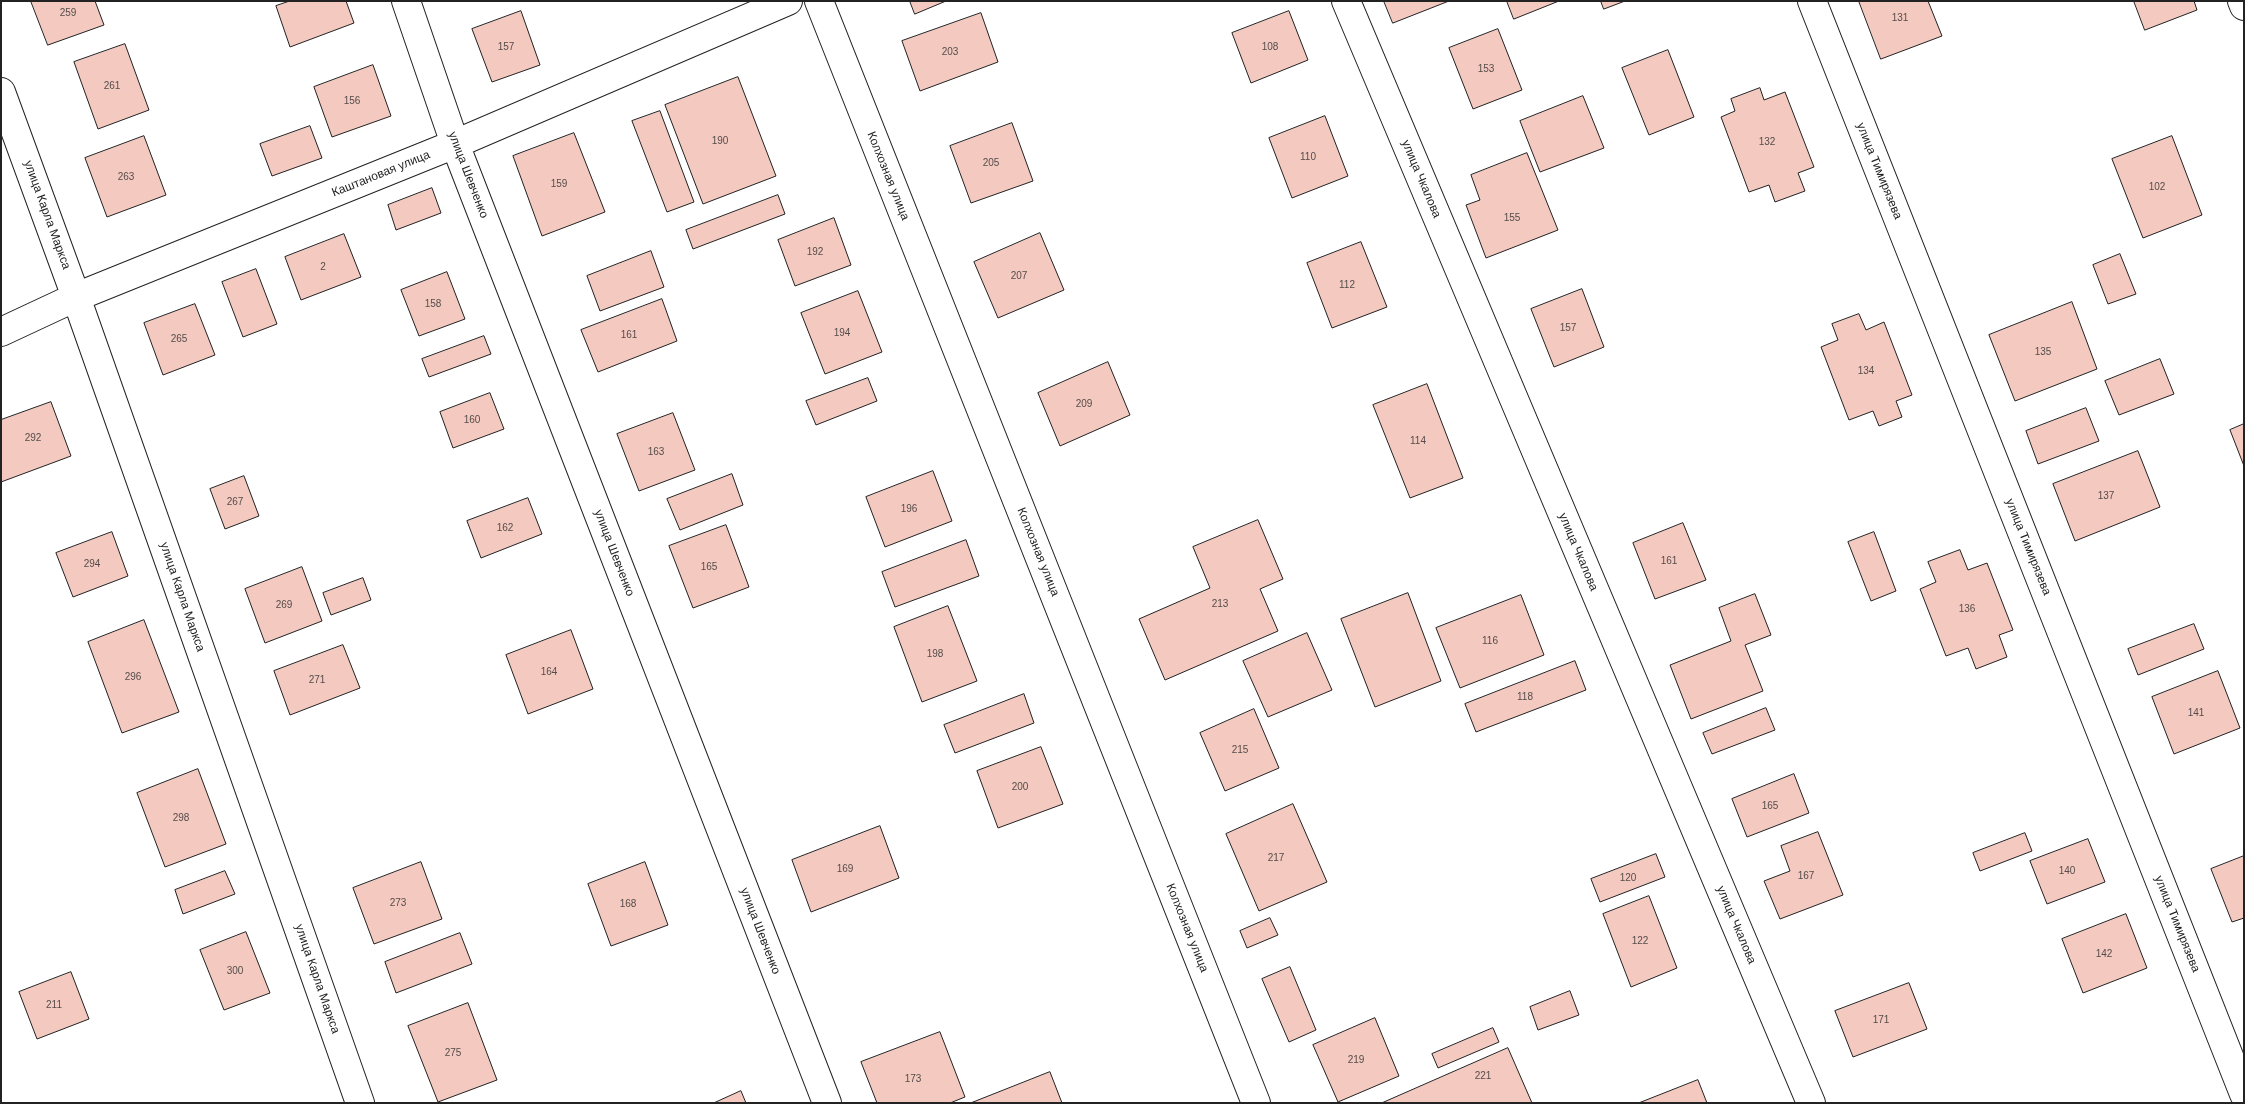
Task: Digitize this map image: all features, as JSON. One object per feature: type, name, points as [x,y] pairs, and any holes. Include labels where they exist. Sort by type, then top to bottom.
[{"type":"street","name":"улица Шевченко","points":[[406,1],[455,144],[827,1103]]},
{"type":"street","name":"Каштановая улица","points":[[1,332],[76,297],[455,144],[788,1]]},
{"type":"street","name":"Колхозная улица","points":[[819,1],[1256,1103]]},
{"type":"street","name":"улица Чкалова","points":[[1346,1],[1811,1103]]},
{"type":"street","name":"улица Тимирязева","points":[[1812,1],[2244,1094]]},
{"type":"street","points":[[2242,1],[2244,6]]},
{"type":"street","name":"улица Карла Маркса","points":[[1,92],[76,297],[360,1103]]},
{"type":"building","points":[[31,1],[95,1],[104,25],[48,45]]},
{"type":"building","points":[[290,1],[346,1],[354,23],[290,47],[276,6]]},
{"type":"building","points":[[910,1],[946,1],[915,14]]},
{"type":"building","points":[[1384,1],[1449,1],[1393,23]]},
{"type":"building","points":[[1507,1],[1559,1],[1514,19]]},
{"type":"building","points":[[1601,1],[1625,1],[1604,9]]},
{"type":"building","points":[[1859,1],[1928,1],[1942,36],[1881,59]]},
{"type":"building","points":[[2134,1],[2194,1],[2197,10],[2145,30]]},
{"type":"building","points":[[521,11],[540,65],[492,82],[472,29]]},
{"type":"building","points":[[1289,11],[1308,60],[1251,83],[1232,33]]},
{"type":"building","points":[[981,13],[998,62],[920,91],[902,41]]},
{"type":"building","points":[[1498,29],[1522,90],[1473,109],[1449,48]]},
{"type":"building","points":[[125,44],[149,110],[98,129],[74,62]]},
{"type":"building","points":[[1668,50],[1694,117],[1649,135],[1622,68]]},
{"type":"building","points":[[373,65],[391,116],[332,137],[314,87]]},
{"type":"building","points":[[738,77],[776,176],[703,204],[665,105]]},
{"type":"building","points":[[1760,88],[1764,100],[1785,92],[1814,167],[1798,173],[1805,191],[1775,202],[1769,185],[1749,192],[1721,117],[1735,111],[1731,99]]},
{"type":"building","points":[[1583,96],[1604,148],[1540,172],[1520,121]]},
{"type":"building","points":[[660,111],[694,202],[667,212],[632,121]]},
{"type":"building","points":[[1325,116],[1348,176],[1292,198],[1269,138]]},
{"type":"building","points":[[1012,123],[1033,181],[971,203],[950,146]]},
{"type":"building","points":[[310,126],[322,158],[272,176],[260,144]]},
{"type":"building","points":[[574,133],[605,212],[542,236],[513,156]]},
{"type":"building","points":[[144,136],[166,195],[107,217],[85,158]]},
{"type":"building","points":[[2172,136],[2202,215],[2143,238],[2112,159]]},
{"type":"building","points":[[1527,153],[1558,230],[1486,258],[1466,205],[1480,200],[1471,175]]},
{"type":"building","points":[[432,188],[441,213],[396,230],[388,205]]},
{"type":"building","points":[[778,195],[785,214],[693,249],[686,230]]},
{"type":"building","points":[[834,218],[851,265],[795,286],[778,240]]},
{"type":"building","points":[[1040,233],[1064,290],[998,318],[974,262]]},
{"type":"building","points":[[344,234],[361,277],[301,300],[285,257]]},
{"type":"building","points":[[1361,242],[1387,307],[1332,328],[1307,263]]},
{"type":"building","points":[[651,251],[664,287],[600,311],[587,276]]},
{"type":"building","points":[[2120,254],[2136,294],[2108,304],[2093,265]]},
{"type":"building","points":[[256,269],[277,324],[243,337],[222,282]]},
{"type":"building","points":[[447,272],[465,319],[419,336],[401,290]]},
{"type":"building","points":[[1582,289],[1604,347],[1554,367],[1531,309]]},
{"type":"building","points":[[858,291],[882,352],[825,374],[801,313]]},
{"type":"building","points":[[662,299],[677,341],[598,372],[581,330]]},
{"type":"building","points":[[2072,302],[2097,369],[2015,401],[1989,335]]},
{"type":"building","points":[[195,304],[215,355],[163,375],[144,323]]},
{"type":"building","points":[[1859,314],[1866,330],[1884,322],[1912,395],[1896,401],[1902,417],[1879,426],[1873,411],[1849,420],[1821,347],[1838,340],[1832,324]]},
{"type":"building","points":[[484,336],[491,354],[429,377],[422,359]]},
{"type":"building","points":[[2160,359],[2174,394],[2119,415],[2105,381]]},
{"type":"building","points":[[1108,362],[1130,415],[1060,446],[1038,393]]},
{"type":"building","points":[[868,378],[877,401],[816,425],[806,401]]},
{"type":"building","points":[[1427,384],[1463,478],[1410,498],[1373,405]]},
{"type":"building","points":[[490,393],[504,429],[453,448],[440,412]]},
{"type":"building","points":[[51,402],[71,456],[1,482],[1,420]]},
{"type":"building","points":[[2086,408],[2099,441],[2038,464],[2026,431]]},
{"type":"building","points":[[673,413],[695,470],[639,491],[617,434]]},
{"type":"building","points":[[2244,424],[2244,466],[2230,430]]},
{"type":"building","points":[[2138,451],[2160,507],[2075,541],[2053,484]]},
{"type":"building","points":[[933,471],[952,521],[885,547],[866,497]]},
{"type":"building","points":[[732,474],[743,505],[680,530],[667,499]]},
{"type":"building","points":[[244,476],[259,516],[225,529],[210,489]]},
{"type":"building","points":[[528,498],[542,534],[481,558],[467,521]]},
{"type":"building","points":[[1258,520],[1283,579],[1260,589],[1278,631],[1165,680],[1139,619],[1210,588],[1193,547]]},
{"type":"building","points":[[1683,523],[1706,580],[1655,599],[1633,543]]},
{"type":"building","points":[[726,525],[749,587],[693,608],[669,546]]},
{"type":"building","points":[[112,532],[128,576],[73,597],[56,553]]},
{"type":"building","points":[[1874,532],[1896,591],[1871,601],[1848,542]]},
{"type":"building","points":[[966,540],[979,576],[895,607],[882,572]]},
{"type":"building","points":[[1960,550],[1968,570],[1987,563],[2013,630],[1999,635],[2007,657],[1976,669],[1968,648],[1946,656],[1920,589],[1936,582],[1928,562]]},
{"type":"building","points":[[302,567],[322,621],[265,643],[245,589]]},
{"type":"building","points":[[363,578],[371,600],[331,615],[323,593]]},
{"type":"building","points":[[1408,593],[1441,681],[1375,707],[1341,619]]},
{"type":"building","points":[[1755,594],[1771,635],[1745,645],[1763,691],[1691,719],[1670,665],[1731,641],[1719,608]]},
{"type":"building","points":[[1521,595],[1544,655],[1460,688],[1436,628]]},
{"type":"building","points":[[948,606],[977,681],[922,702],[894,627]]},
{"type":"building","points":[[144,620],[179,712],[122,733],[88,642]]},
{"type":"building","points":[[2194,624],[2204,649],[2138,675],[2128,649]]},
{"type":"building","points":[[571,630],[593,689],[528,714],[506,655]]},
{"type":"building","points":[[1307,633],[1332,690],[1268,717],[1243,661]]},
{"type":"building","points":[[343,645],[360,688],[290,715],[274,671]]},
{"type":"building","points":[[1575,661],[1586,690],[1476,732],[1465,704]]},
{"type":"building","points":[[2218,671],[2240,728],[2174,754],[2152,697]]},
{"type":"building","points":[[1024,694],[1034,723],[955,753],[944,725]]},
{"type":"building","points":[[1766,708],[1775,730],[1712,754],[1703,733]]},
{"type":"building","points":[[1254,709],[1279,768],[1225,791],[1200,733]]},
{"type":"building","points":[[1041,747],[1063,804],[998,828],[977,771]]},
{"type":"building","points":[[198,769],[226,844],[165,867],[137,793]]},
{"type":"building","points":[[1794,774],[1809,813],[1747,837],[1732,799]]},
{"type":"building","points":[[1293,804],[1327,882],[1259,911],[1226,834]]},
{"type":"building","points":[[880,826],[899,878],[811,912],[792,860]]},
{"type":"building","points":[[1818,832],[1843,895],[1780,919],[1764,881],[1790,871],[1781,846]]},
{"type":"building","points":[[2025,833],[2032,851],[1980,871],[1973,853]]},
{"type":"building","points":[[2088,839],[2105,882],[2047,904],[2030,861]]},
{"type":"building","points":[[1656,854],[1665,877],[1600,902],[1591,879]]},
{"type":"building","points":[[2244,856],[2244,918],[2232,922],[2211,869]]},
{"type":"building","points":[[421,862],[442,919],[374,944],[353,888]]},
{"type":"building","points":[[645,862],[668,925],[611,946],[588,884]]},
{"type":"building","points":[[225,871],[235,894],[183,914],[175,890]]},
{"type":"building","points":[[1649,896],[1677,968],[1631,987],[1603,914]]},
{"type":"building","points":[[2126,914],[2147,968],[2083,993],[2062,939]]},
{"type":"building","points":[[1270,918],[1278,935],[1247,948],[1240,931]]},
{"type":"building","points":[[246,932],[270,993],[224,1010],[200,950]]},
{"type":"building","points":[[460,933],[472,964],[396,993],[385,962]]},
{"type":"building","points":[[1290,967],[1316,1030],[1289,1042],[1262,979]]},
{"type":"building","points":[[71,972],[89,1019],[37,1039],[19,992]]},
{"type":"building","points":[[1909,983],[1927,1029],[1853,1057],[1835,1011]]},
{"type":"building","points":[[1570,991],[1579,1015],[1538,1030],[1530,1007]]},
{"type":"building","points":[[468,1003],[497,1080],[438,1102],[408,1026]]},
{"type":"building","points":[[1375,1018],[1399,1076],[1338,1102],[1313,1045]]},
{"type":"building","points":[[1493,1028],[1499,1042],[1438,1068],[1432,1054]]},
{"type":"building","points":[[940,1032],[965,1097],[950,1103],[877,1103],[861,1062]]},
{"type":"building","points":[[1508,1048],[1532,1103],[1382,1103]]},
{"type":"building","points":[[1050,1072],[1062,1103],[971,1103]]},
{"type":"building","points":[[1698,1080],[1707,1103],[1639,1103]]},
{"type":"building","points":[[741,1091],[746,1103],[714,1103]]}]
